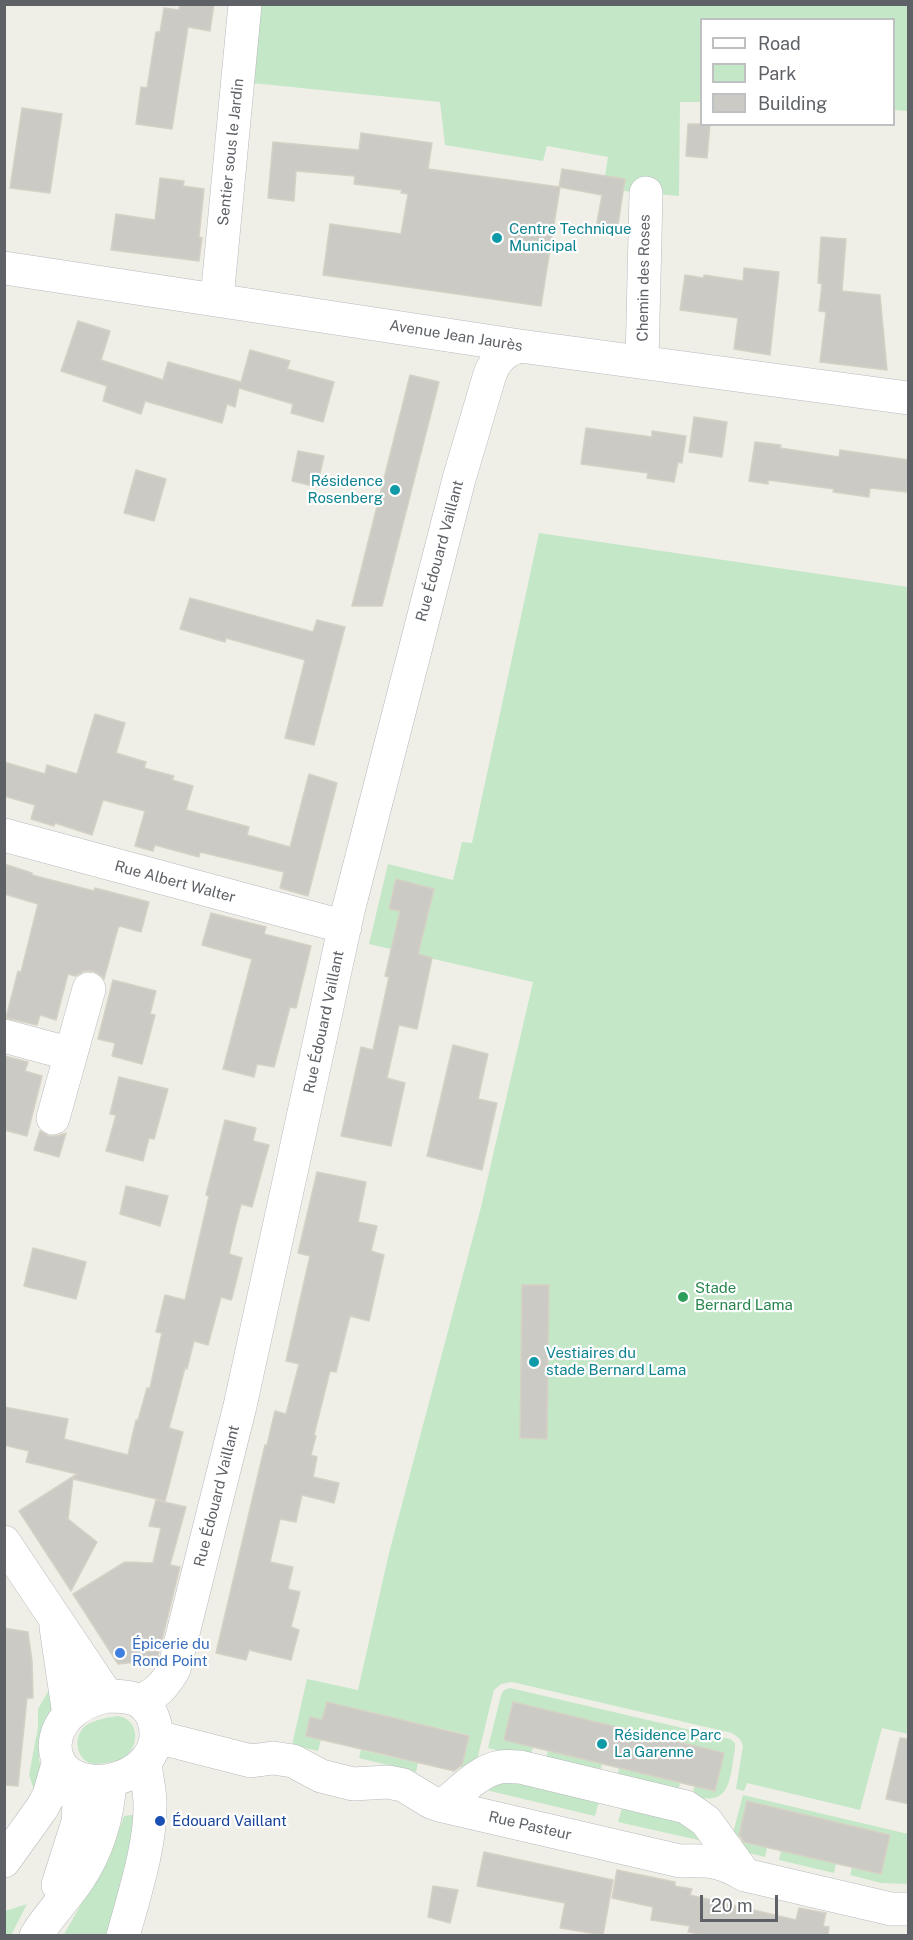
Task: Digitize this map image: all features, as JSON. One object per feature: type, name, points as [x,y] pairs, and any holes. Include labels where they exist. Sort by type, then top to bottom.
[{"type":"street","name":"Sentier sous le Jardin","points":[[217,299],[245,4]]},
{"type":"street","name":"Chemin des Roses","points":[[642,362],[646,193]]},
{"type":"street","name":"Avenue Jean Jaurès","points":[[4,268],[520,346],[909,398]]},
{"type":"street","name":"Rue Édouard Vaillant","points":[[139,1701],[152,1696],[161,1689],[174,1669],[240,1406],[345,927],[404,688],[459,479],[490,374],[503,354],[520,346]]},
{"type":"street","name":"Rue Albert Walter","points":[[4,835],[345,927]]},
{"type":"street","points":[[54,1118],[89,988]]},
{"type":"street","points":[[4,1036],[71,1054]]},
{"type":"street","points":[[4,1542],[107,1696]]},
{"type":"street","points":[[55,1617],[69,1715]]},
{"type":"street","points":[[38,1933],[78,1880],[93,1854],[107,1814],[83,1774],[56,1754],[59,1730],[69,1715],[83,1704],[107,1696],[126,1697],[139,1701],[150,1711],[155,1723],[151,1750],[148,1827],[135,1894],[123,1935]]},
{"type":"street","points":[[4,1862],[49,1795],[83,1774],[133,1772],[151,1750]]},
{"type":"street","name":"Rue Pasteur","points":[[151,1750],[251,1761],[273,1758],[293,1761],[321,1776],[353,1784],[388,1782],[404,1785],[431,1802],[443,1806],[680,1861],[711,1860],[730,1866],[745,1875],[891,1909],[909,1909]]},
{"type":"street","points":[[443,1806],[481,1775],[501,1767],[520,1767],[686,1807],[706,1821],[745,1875]]},
{"type":"green space","points":[[259,5],[908,5],[908,111],[895,110],[895,18],[700,18],[700,102],[680,102],[679,196],[623,191],[625,179],[605,176],[608,157],[547,146],[543,161],[445,145],[440,102],[252,83]]},
{"type":"green space","name":"Stade Bernard Lama","points":[[539,533],[908,587],[908,1734],[882,1728],[860,1810],[747,1783],[744,1791],[736,1789],[743,1746],[740,1739],[732,1733],[512,1682],[501,1684],[494,1690],[476,1764],[460,1773],[469,1735],[327,1702],[322,1720],[310,1718],[306,1736],[321,1740],[318,1751],[292,1745],[307,1679],[358,1690],[389,1553],[481,1207],[533,982],[369,944],[388,864],[453,880],[462,842],[472,843]]},
{"type":"green space","points":[[50,1688],[59,1692],[40,1740],[39,1760],[42,1768],[34,1790],[29,1775],[38,1727],[38,1709]]},
{"type":"green space","points":[[510,1688],[730,1739],[735,1743],[735,1749],[727,1786],[723,1793],[708,1799],[697,1797],[693,1790],[695,1786],[715,1791],[724,1753],[513,1702],[504,1740],[533,1747],[530,1758],[488,1748],[501,1695],[504,1690]]},
{"type":"green space","points":[[118,1716],[133,1726],[135,1738],[131,1750],[124,1757],[107,1763],[95,1764],[84,1760],[77,1745],[83,1728],[94,1721]]},
{"type":"green space","points":[[361,1750],[418,1763],[416,1772],[359,1758]]},
{"type":"green space","points":[[548,1751],[602,1764],[600,1774],[545,1761]]},
{"type":"green space","points":[[619,1768],[680,1783],[678,1793],[617,1778]]},
{"type":"green space","points":[[499,1778],[601,1794],[595,1816],[486,1790]]},
{"type":"green space","points":[[743,1795],[908,1834],[908,1884],[881,1883],[850,1875],[852,1867],[881,1874],[890,1835],[747,1802],[738,1840],[767,1847],[765,1857],[745,1852],[733,1833]]},
{"type":"green space","points":[[624,1801],[684,1814],[707,1842],[618,1822]]},
{"type":"green space","points":[[140,1814],[112,1935],[63,1936],[111,1852],[124,1816]]},
{"type":"green space","points":[[781,1850],[836,1864],[834,1873],[779,1860]]},
{"type":"green space","points":[[27,1904],[11,1935],[5,1935],[5,1911]]},
{"type":"building","points":[[180,4],[214,4],[210,31],[188,27],[172,129],[136,124],[141,87],[147,88],[156,32],[160,32],[164,8],[179,10]]},
{"type":"building","points":[[22,108],[62,114],[50,193],[10,188]]},
{"type":"building","points":[[688,124],[710,126],[707,158],[686,156]]},
{"type":"building","points":[[361,133],[432,143],[428,169],[560,187],[541,306],[323,275],[330,224],[401,234],[408,194],[401,193],[402,190],[354,184],[355,176],[296,171],[294,201],[268,198],[273,142],[359,150]]},
{"type":"building","name":"Centre Technique Municipal","points":[[562,169],[625,179],[617,231],[596,228],[602,195],[559,187]]},
{"type":"building","points":[[160,178],[184,181],[183,186],[204,189],[199,261],[111,250],[116,214],[155,220]]},
{"type":"building","points":[[821,237],[846,239],[842,291],[880,295],[887,370],[820,362],[826,312],[819,311],[822,284],[818,283]]},
{"type":"building","points":[[744,268],[779,272],[770,355],[734,349],[738,318],[680,310],[685,275],[704,278],[704,275],[743,281]]},
{"type":"building","points":[[78,321],[110,331],[101,360],[163,380],[168,362],[241,382],[250,350],[290,361],[287,369],[334,382],[323,422],[291,413],[293,404],[239,388],[235,407],[227,404],[222,423],[145,401],[141,414],[103,401],[107,386],[61,371]]},
{"type":"building","name":"Résidence Rosenberg","points":[[410,375],[439,382],[382,606],[352,606]]},
{"type":"building","points":[[694,417],[727,422],[722,457],[689,452]]},
{"type":"building","points":[[586,428],[652,437],[652,431],[686,436],[682,463],[678,462],[674,482],[647,478],[648,473],[581,464]]},
{"type":"building","points":[[755,442],[839,457],[840,450],[909,460],[907,492],[870,488],[869,497],[833,492],[834,489],[768,480],[768,484],[749,481]]},
{"type":"building","points":[[298,451],[324,456],[317,487],[292,481]]},
{"type":"building","points":[[136,470],[166,479],[154,521],[124,513]]},
{"type":"building","points":[[190,598],[313,632],[317,620],[345,627],[314,745],[285,738],[305,660],[226,638],[225,642],[180,629]]},
{"type":"building","points":[[95,714],[125,723],[116,753],[146,762],[144,768],[174,776],[172,780],[193,786],[186,810],[249,827],[247,835],[290,847],[309,774],[337,783],[308,896],[280,888],[284,872],[200,852],[199,857],[155,845],[153,851],[135,846],[145,811],[103,800],[92,835],[55,823],[54,826],[31,819],[35,805],[4,796],[4,762],[45,774],[47,765],[77,774]]},
{"type":"building","points":[[4,864],[32,873],[32,875],[149,902],[141,932],[120,926],[118,928],[104,979],[93,971],[84,971],[75,976],[68,974],[56,1020],[40,1015],[37,1025],[6,1018],[18,971],[21,972],[38,904],[4,894]]},
{"type":"building","points":[[396,879],[434,889],[418,954],[432,958],[417,1029],[399,1025],[387,1078],[405,1083],[391,1146],[341,1136],[361,1047],[373,1050],[389,977],[385,976],[400,911],[389,909]]},
{"type":"building","points":[[211,913],[266,927],[264,934],[311,946],[296,1008],[290,1007],[274,1067],[257,1064],[254,1077],[223,1069],[252,959],[202,945]]},
{"type":"building","points":[[113,980],[156,991],[150,1014],[155,1015],[142,1064],[112,1056],[115,1043],[98,1039]]},
{"type":"building","points":[[453,1045],[488,1054],[478,1099],[497,1103],[482,1170],[427,1156]]},
{"type":"building","points":[[4,1056],[28,1062],[25,1071],[42,1076],[27,1136],[4,1130]]},
{"type":"building","points":[[119,1077],[168,1089],[154,1139],[149,1138],[143,1161],[106,1151],[116,1115],[110,1114]]},
{"type":"building","points":[[225,1120],[256,1128],[253,1141],[269,1145],[252,1207],[241,1204],[235,1228],[229,1254],[242,1258],[232,1298],[231,1300],[221,1297],[208,1345],[194,1341],[187,1369],[185,1368],[169,1428],[183,1432],[165,1501],[73,1479],[68,1519],[97,1542],[71,1591],[19,1511],[77,1474],[26,1462],[29,1451],[4,1445],[4,1407],[68,1419],[64,1439],[128,1455],[136,1420],[138,1420],[147,1388],[150,1388],[162,1333],[156,1332],[165,1295],[185,1300],[209,1196],[206,1195]]},
{"type":"building","points":[[40,1131],[49,1136],[66,1133],[59,1157],[34,1150]]},
{"type":"building","points":[[317,1172],[366,1182],[358,1222],[377,1226],[371,1251],[384,1255],[369,1321],[350,1316],[336,1372],[330,1371],[314,1435],[316,1436],[311,1455],[317,1457],[313,1477],[339,1483],[334,1503],[302,1495],[296,1522],[280,1519],[270,1562],[293,1567],[288,1589],[300,1592],[291,1627],[299,1630],[291,1660],[249,1650],[246,1660],[216,1653],[265,1445],[267,1445],[275,1411],[286,1414],[299,1364],[286,1361],[310,1256],[298,1253]]},
{"type":"building","points":[[126,1186],[168,1196],[160,1226],[120,1214]]},
{"type":"building","points":[[33,1248],[86,1262],[76,1299],[24,1286]]},
{"type":"building","name":"Vestiaires du stade Bernard Lama","points":[[522,1285],[549,1285],[547,1439],[520,1438]]},
{"type":"building","points":[[156,1500],[186,1507],[170,1565],[180,1567],[157,1660],[118,1664],[73,1594],[125,1562],[153,1563],[161,1528],[149,1526]]},
{"type":"building","points":[[4,1628],[28,1632],[32,1661],[33,1698],[27,1698],[18,1786],[4,1785]]},
{"type":"building","points":[[327,1702],[469,1736],[462,1765],[454,1771],[306,1736],[310,1717],[322,1720]]},
{"type":"building","name":"Résidence Parc La Garenne","points":[[513,1702],[724,1753],[715,1791],[504,1740]]},
{"type":"building","points":[[900,1738],[909,1739],[909,1804],[886,1799]]},
{"type":"building","points":[[747,1801],[890,1835],[881,1874],[744,1842],[739,1835]]},
{"type":"building","points":[[484,1852],[613,1880],[603,1935],[560,1928],[565,1903],[477,1886]]},
{"type":"building","points":[[617,1870],[675,1882],[675,1886],[692,1889],[690,1895],[796,1920],[799,1908],[826,1913],[823,1926],[829,1927],[828,1935],[706,1935],[688,1932],[690,1926],[651,1920],[653,1907],[612,1898]]},
{"type":"building","points":[[433,1886],[458,1890],[450,1923],[428,1917]]},
{"type":"place","name":"Centre Technique Municipal","points":[[497,238]]},
{"type":"place","name":"Résidence Rosenberg","points":[[395,490]]},
{"type":"place","name":"Stade Bernard Lama","points":[[683,1297]]},
{"type":"place","name":"Vestiaires du stade Bernard Lama","points":[[534,1362]]},
{"type":"place","name":"Épicerie du Rond Point","points":[[120,1653]]},
{"type":"place","name":"Résidence Parc La Garenne","points":[[602,1744]]},
{"type":"place","name":"Édouard Vaillant","points":[[160,1821]]}]
